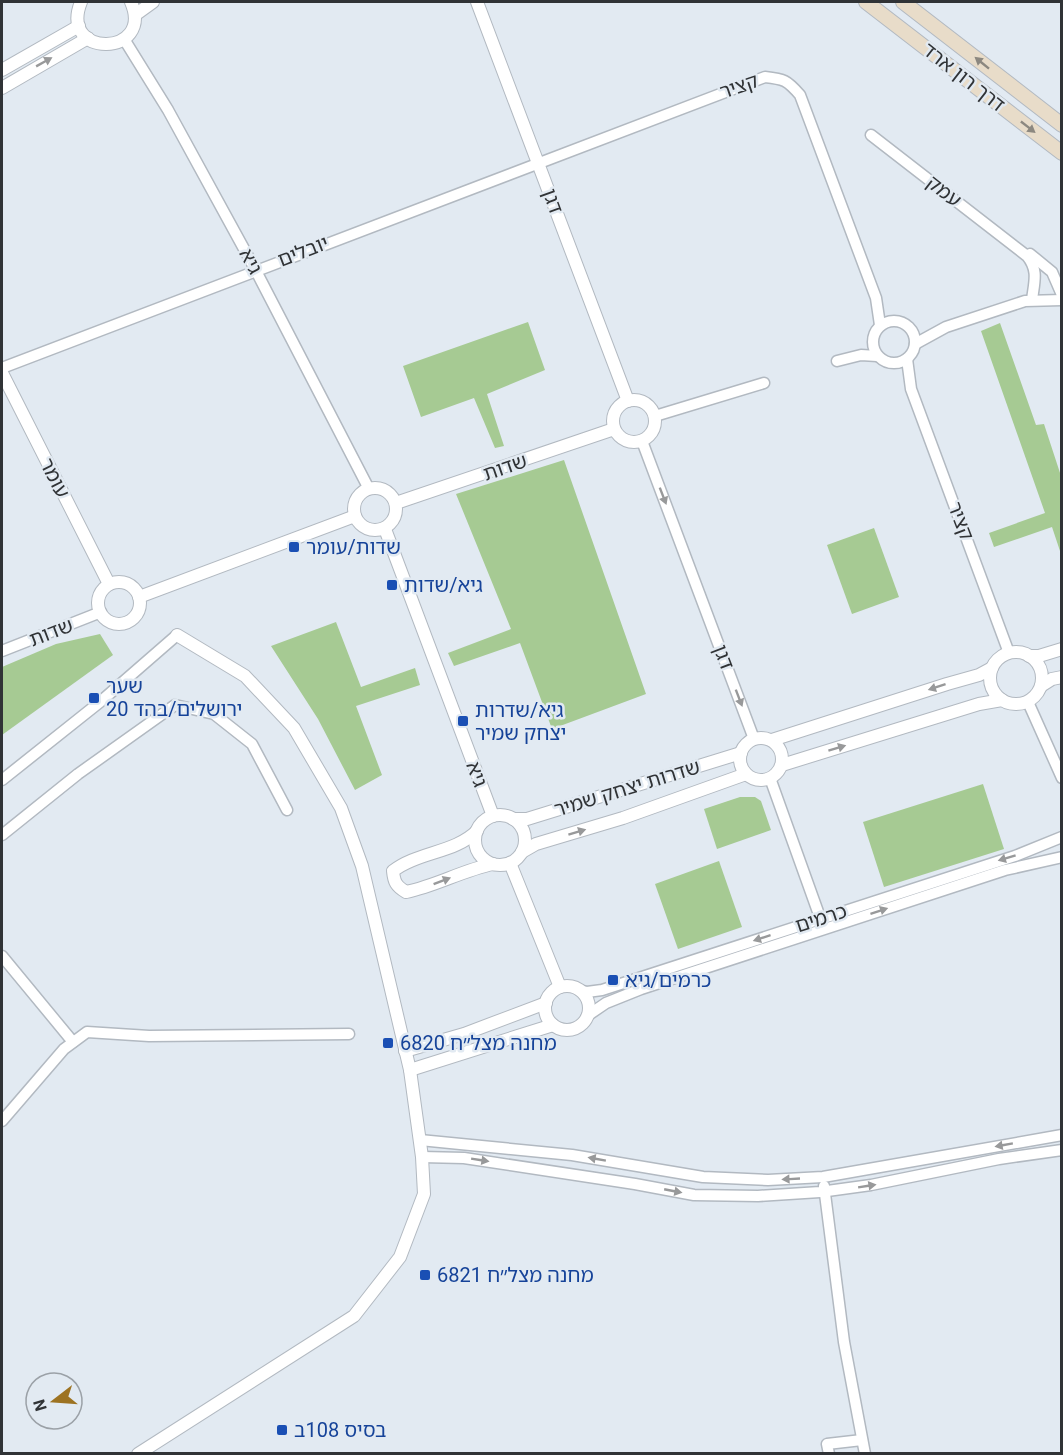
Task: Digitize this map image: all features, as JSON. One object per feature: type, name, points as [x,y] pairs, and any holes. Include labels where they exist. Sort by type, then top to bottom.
[{"type":"main road","name":"דרך רון ארד","points":[[866,2],[1062,153]]},
{"type":"main road","name":"דרך רון ארד","points":[[903,2],[1062,125]]},
{"type":"street","points":[[81,2],[78,9],[79,26],[88,38],[102,45],[117,43],[124,39],[132,28],[135,15],[131,2]]},
{"type":"street","points":[[135,15],[153,2]]},
{"type":"street","name":"דגן","points":[[477,2],[628,401]]},
{"type":"street","points":[[2,70],[79,26]]},
{"type":"street","points":[[2,88],[88,38]]},
{"type":"street","name":"גיא","points":[[124,39],[168,111],[255,269],[369,489]]},
{"type":"street","name":"קציר","points":[[539,161],[765,76],[788,82],[800,95],[876,298],[880,325]]},
{"type":"street","name":"עמק","points":[[871,135],[1027,256],[1035,266],[1032,300]]},
{"type":"street","name":"יובלים","points":[[2,368],[539,161]]},
{"type":"street","name":"עמק","points":[[1016,248],[1034,256],[1052,272],[1062,295]]},
{"type":"street","name":"קציר","points":[[876,298],[895,321]]},
{"type":"street","points":[[915,344],[946,327],[1032,300],[1062,300]]},
{"type":"street","points":[[849,357],[872,340],[880,325],[895,321],[901,322],[910,329],[915,344],[914,350],[907,359],[892,363],[877,356],[872,340]]},
{"type":"street","points":[[910,329],[946,327]]},
{"type":"street","points":[[837,361],[849,357],[877,356]]},
{"type":"street","name":"קציר","points":[[907,359],[911,389],[1009,653]]},
{"type":"street","name":"קציר","points":[[892,363],[911,389]]},
{"type":"street","name":"עומר","points":[[2,373],[109,584]]},
{"type":"street","points":[[655,416],[764,383]]},
{"type":"street","points":[[639,400],[645,403],[655,416],[653,431],[642,441],[626,441],[614,429],[615,412],[622,403],[628,401],[639,400]]},
{"type":"street","name":"שדות","points":[[396,503],[614,429]]},
{"type":"street","name":"דגן","points":[[642,441],[754,739]]},
{"type":"street","points":[[376,488],[388,492],[396,503],[395,518],[380,531],[367,530],[355,516],[355,502],[363,492],[369,489],[376,488]]},
{"type":"street","points":[[139,597],[355,516]]},
{"type":"street","name":"גיא","points":[[385,529],[493,816]]},
{"type":"street","points":[[121,582],[132,586],[139,597],[140,603],[135,616],[124,623],[110,621],[101,612],[98,600],[104,588],[109,584],[121,582]]},
{"type":"street","name":"שדות","points":[[2,651],[101,612]]},
{"type":"street","points":[[2,780],[100,702],[177,635],[245,676],[294,728],[340,808],[362,866],[410,1070],[422,1157],[424,1194],[400,1257],[354,1316],[138,1454]]},
{"type":"street","points":[[1029,656],[1039,666],[1041,686],[1028,702],[1010,704],[997,696],[990,682],[992,668],[996,662],[1009,653],[1039,656],[1062,649]]},
{"type":"street","points":[[772,740],[782,753],[782,765],[777,773],[770,778],[757,780],[746,774],[741,764],[741,753],[748,742],[754,739],[772,740],[979,675],[992,668]]},
{"type":"street","points":[[1041,686],[1052,679],[1062,677]]},
{"type":"street","points":[[782,765],[980,704],[1002,700]]},
{"type":"street","points":[[1028,702],[1062,778]]},
{"type":"street","points":[[2,835],[78,774],[175,705],[214,714],[252,744],[287,810]]},
{"type":"street","name":"שדרות יצחק שמיר","points":[[513,819],[527,819],[741,753]]},
{"type":"street","name":"שדרות יצחק שמיר","points":[[522,852],[536,844],[624,818],[746,774]]},
{"type":"street","points":[[770,778],[823,924]]},
{"type":"street","points":[[493,816],[507,816],[513,819],[519,824],[525,837],[522,852],[510,863],[493,864],[426,888],[406,892],[397,887],[394,882],[393,871],[402,863],[467,839],[483,822],[493,816]]},
{"type":"street","points":[[477,831],[475,844],[478,851],[493,864]]},
{"type":"street","name":"כרמים","points":[[587,1016],[606,1004],[641,989],[1015,856],[1062,837]]},
{"type":"street","name":"כרמים","points":[[579,990],[586,992],[602,990],[1005,870],[1062,857]]},
{"type":"street","points":[[510,863],[560,987]]},
{"type":"street","points":[[2,956],[73,1042]]},
{"type":"street","points":[[560,987],[573,987],[579,990],[588,1000],[587,1016],[582,1024],[571,1030],[554,1025],[546,1015],[546,1003],[554,991],[560,987]]},
{"type":"street","points":[[405,1051],[464,1034],[546,1003]]},
{"type":"street","points":[[410,1070],[554,1025]]},
{"type":"street","points":[[2,1121],[64,1049],[87,1032],[148,1036],[349,1034]]},
{"type":"street","points":[[420,1140],[572,1155],[703,1177],[768,1180],[823,1177],[1062,1135]]},
{"type":"street","points":[[422,1157],[464,1158],[694,1195],[758,1196],[871,1185],[999,1159],[1062,1150]]},
{"type":"street","points":[[823,1177],[844,1342],[865,1454]]},
{"type":"street","points":[[829,1454],[827,1444],[862,1440]]},
{"type":"green space","points":[[528,322],[545,370],[487,394],[504,446],[495,448],[474,398],[421,417],[403,366]]},
{"type":"green space","points":[[1000,323],[1036,425],[1044,424],[1061,476],[1061,554],[1052,527],[994,547],[989,533],[1045,513],[981,331]]},
{"type":"green space","points":[[564,460],[646,694],[552,729],[520,643],[454,666],[448,653],[511,629],[456,494]]},
{"type":"green space","points":[[874,528],[899,597],[852,614],[827,545]]},
{"type":"green space","points":[[336,622],[361,687],[415,668],[420,685],[356,706],[382,775],[355,790],[318,719],[271,646]]},
{"type":"green space","points":[[100,634],[113,655],[2,735],[2,667],[56,644]]},
{"type":"green space","points":[[983,784],[1004,849],[884,887],[863,822]]},
{"type":"green space","points":[[740,797],[755,797],[761,801],[771,830],[717,849],[704,809]]},
{"type":"green space","points":[[719,861],[742,927],[678,949],[655,884]]},
{"type":"place","name":"שדות/עומר","points":[[294,547]]},
{"type":"place","name":"גיא/שדות","points":[[392,585]]},
{"type":"place","name":"שער ירושלים/בהד 20","points":[[94,698]]},
{"type":"place","name":"גיא/שדרות יצחק שמיר","points":[[463,721]]},
{"type":"place","name":"כרמים/גיא","points":[[613,980]]},
{"type":"place","name":"מחנה מצל״ח 6820","points":[[388,1043]]},
{"type":"place","name":"מחנה מצל״ח 6821","points":[[425,1275]]},
{"type":"place","name":"בסיס 108ב","points":[[282,1430]]}]
